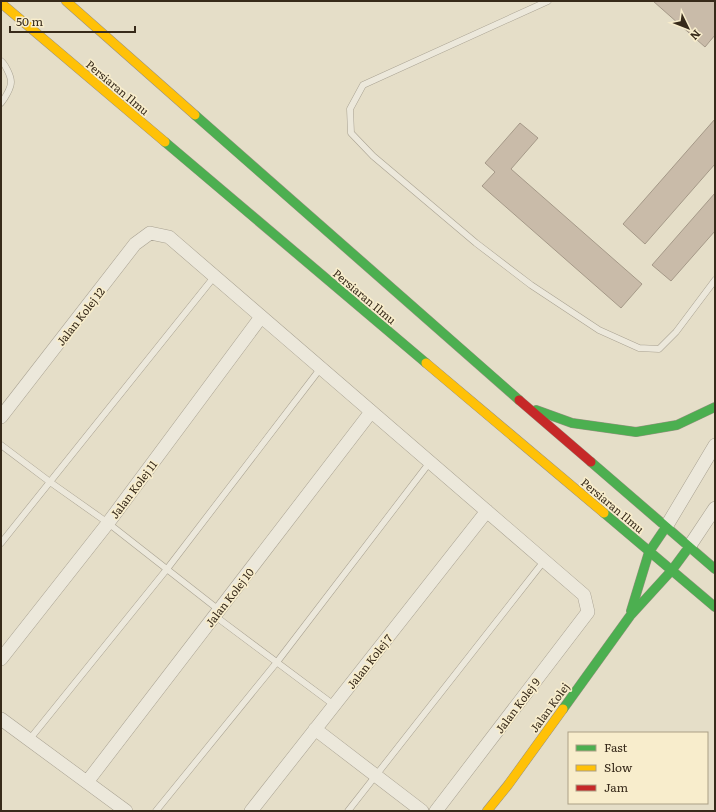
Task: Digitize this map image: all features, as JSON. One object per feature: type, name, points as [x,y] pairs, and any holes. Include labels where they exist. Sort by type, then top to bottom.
[{"type":"main road","name":"Persiaran Ilmu","points":[[66,1],[526,406],[715,569]]},
{"type":"main road","name":"Persiaran Ilmu","points":[[1,4],[649,552],[715,606]]},
{"type":"main road","points":[[526,406],[572,423],[636,432],[677,425],[715,408]]},
{"type":"main road","points":[[630,616],[649,552],[666,527]]},
{"type":"main road","points":[[630,616],[672,570],[689,547]]},
{"type":"main road","name":"Jalan Kolej","points":[[487,811],[508,785],[630,616]]},
{"type":"street","name":"Jalan Kolej 12","points":[[1,417],[136,244],[150,232],[169,237],[214,277]]},
{"type":"street","points":[[214,277],[544,561]]},
{"type":"street","name":"Jalan Kolej 11","points":[[1,659],[108,523],[261,317]]},
{"type":"street","name":"Jalan Kolej 10","points":[[87,782],[371,412]]},
{"type":"street","points":[[666,527],[715,445]]},
{"type":"street","points":[[689,547],[715,508]]},
{"type":"street","name":"Jalan Kolej 7","points":[[251,811],[487,511]]},
{"type":"street","name":"Jalan Kolej 9","points":[[436,811],[588,612],[584,595],[544,561]]},
{"type":"street","points":[[1,719],[126,811]]},
{"type":"street","points":[[315,729],[422,811]]},
{"type":"lane","points":[[548,1],[363,85],[350,109],[351,133],[373,156],[476,243],[531,285],[599,330],[639,348],[659,349],[676,332],[715,280]]},
{"type":"lane","points":[[1,61],[5,64],[11,82],[1,103]]},
{"type":"lane","points":[[1,543],[214,277]]},
{"type":"lane","points":[[29,740],[167,569],[320,369]]},
{"type":"lane","points":[[1,445],[108,523],[167,569],[217,613],[277,662],[334,705]]},
{"type":"lane","points":[[156,811],[277,662],[430,462]]},
{"type":"lane","points":[[348,811],[544,561]]},
{"type":"building","points":[[653,1],[715,1],[715,35],[705,47]]},
{"type":"building","points":[[715,119],[715,164],[645,244],[623,224]]},
{"type":"building","points":[[520,123],[538,138],[511,169],[642,284],[621,308],[482,186],[495,172],[485,163]]},
{"type":"building","points":[[715,193],[715,231],[671,281],[652,265]]},
{"type":"traffic: fast","points":[[195,115],[519,400]]},
{"type":"traffic: fast","points":[[165,142],[426,363]]},
{"type":"traffic: fast","points":[[536,410],[572,423],[636,432],[677,425],[715,407]]},
{"type":"traffic: fast","points":[[591,462],[715,569]]},
{"type":"traffic: fast","points":[[604,513],[715,607]]},
{"type":"traffic: fast","points":[[631,611],[649,552],[666,527]]},
{"type":"traffic: fast","points":[[563,709],[630,616],[672,570],[689,547]]},
{"type":"traffic: slow","points":[[66,1],[195,115]]},
{"type":"traffic: slow","points":[[1,3],[165,142]]},
{"type":"traffic: slow","points":[[426,363],[604,513]]},
{"type":"traffic: slow","points":[[487,811],[508,785],[563,709]]},
{"type":"traffic: jam","points":[[519,400],[591,462]]}]
